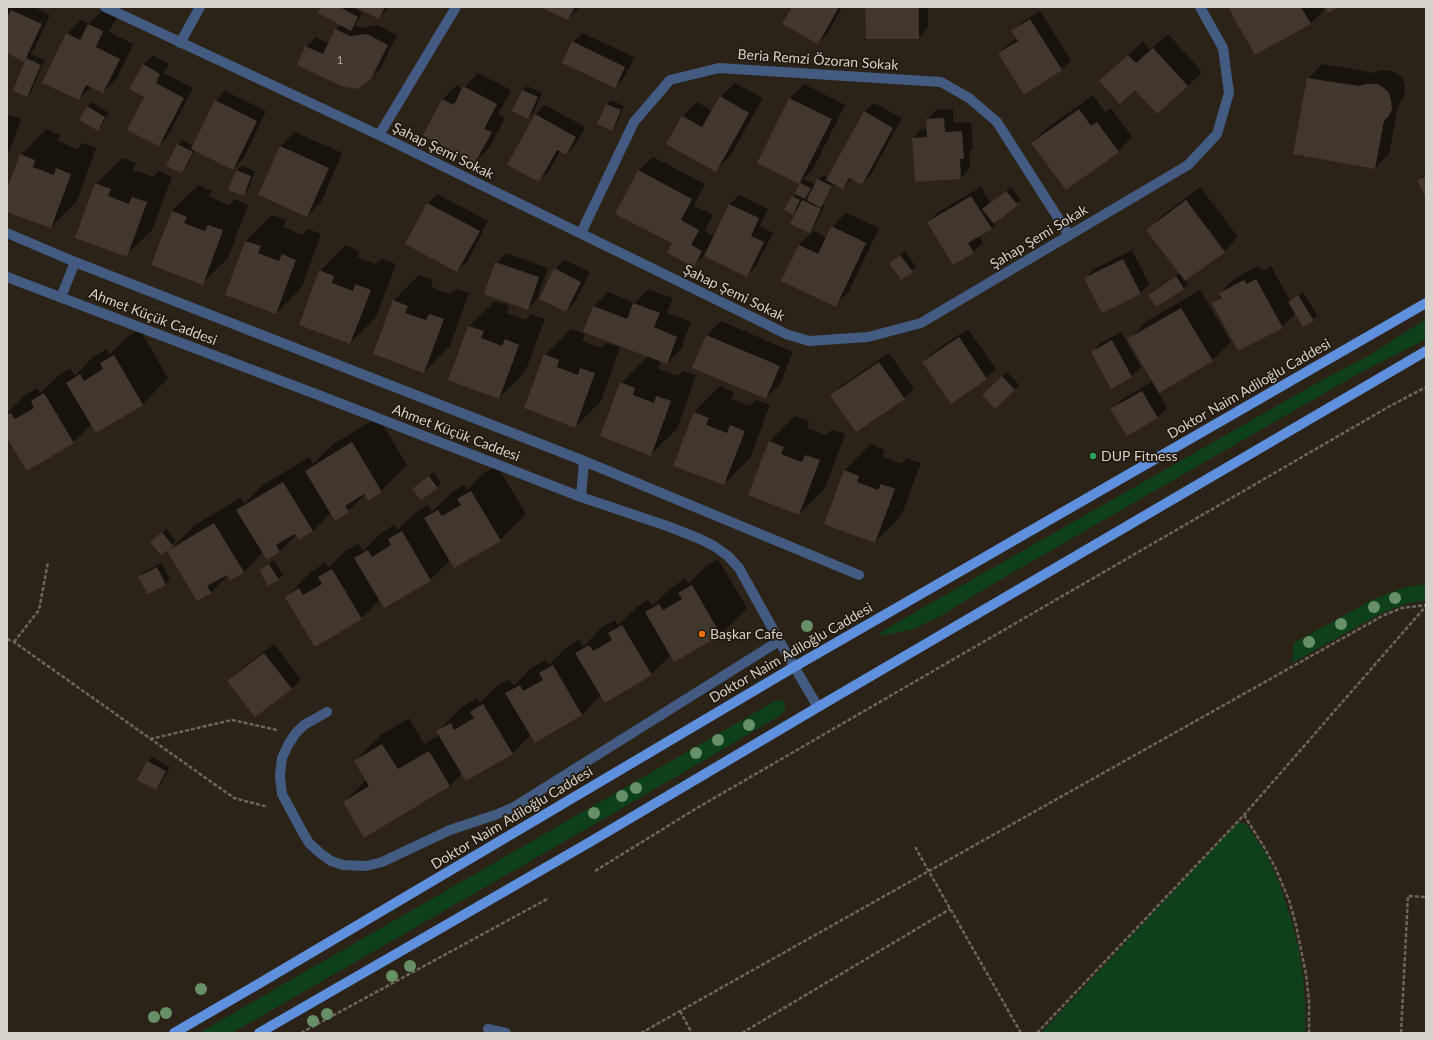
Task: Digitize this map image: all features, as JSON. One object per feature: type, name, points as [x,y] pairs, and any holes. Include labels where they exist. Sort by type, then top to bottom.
[{"type":"main road","name":"Doktor Naim Adiloğlu Caddesi","points":[[174,1033],[260,984],[794,666],[1426,303]]},
{"type":"main road","points":[[259,1033],[590,842],[818,706],[1426,351]]},
{"type":"street","name":"Şahap Şemi Sokak","points":[[105,7],[379,135],[786,334],[809,341],[868,337],[921,323],[1188,165],[1217,134],[1229,93],[1222,48],[1200,7]]},
{"type":"street","points":[[180,43],[200,7]]},
{"type":"street","points":[[379,135],[456,7]]},
{"type":"street","name":"Beria Remzi Özoran Sokak","points":[[581,233],[634,122],[670,80],[719,68],[941,82],[969,98],[997,122],[1069,235]]},
{"type":"street","points":[[7,233],[74,262],[584,461],[859,575]]},
{"type":"street","points":[[60,297],[74,262]]},
{"type":"street","name":"Ahmet Küçük Caddesi","points":[[7,277],[321,396],[581,497],[670,527],[714,546],[728,556],[739,568],[779,641],[818,706]]},
{"type":"street","points":[[581,497],[584,461]]},
{"type":"street","points":[[327,712],[304,725],[295,734],[282,758],[280,776],[282,794],[309,843],[331,861],[343,865],[366,866],[382,862],[450,830],[514,807],[779,641]]},
{"type":"street","points":[[488,1029],[506,1033]]},
{"type":"path","points":[[595,871],[697,808],[1390,406],[1426,387]]},
{"type":"path","points":[[14,642],[39,610],[48,562]]},
{"type":"path","points":[[1037,1033],[1244,815],[1426,606]]},
{"type":"path","points":[[641,1033],[1384,615],[1402,608],[1426,606]]},
{"type":"path","points":[[7,639],[14,642],[234,798],[292,812]]},
{"type":"path","points":[[150,739],[232,720],[295,734]]},
{"type":"path","points":[[1244,815],[1275,867],[1289,900],[1296,925],[1306,974],[1309,1000],[1309,1033]]},
{"type":"path","points":[[914,847],[1021,1033]]},
{"type":"path","points":[[1401,1033],[1408,896],[1426,897]]},
{"type":"path","points":[[301,1033],[549,898]]},
{"type":"path","points":[[742,1033],[950,909]]},
{"type":"path","points":[[680,1011],[692,1033]]},
{"type":"green space","points":[[1426,319],[1426,339],[1356,375],[1003,578],[937,618],[913,629],[881,636],[880,633],[919,610],[1324,379],[1367,357]]},
{"type":"green space","points":[[1426,584],[1426,600],[1408,603],[1378,615],[1292,663],[1294,643],[1372,600],[1403,588]]},
{"type":"green space","points":[[777,700],[783,701],[785,705],[785,710],[781,715],[232,1033],[199,1033]]},
{"type":"green space","points":[[1238,822],[1246,824],[1266,854],[1279,882],[1291,919],[1303,974],[1305,1033],[1041,1033]]},
{"type":"building","points":[[321,7],[340,7],[358,17],[351,31],[318,13]]},
{"type":"building","points":[[354,7],[385,7],[379,19]]},
{"type":"building","points":[[540,7],[575,7],[568,20]]},
{"type":"building","points":[[792,7],[839,7],[818,44],[782,24]]},
{"type":"building","points":[[865,7],[919,7],[919,39],[866,39]]},
{"type":"building","points":[[1233,7],[1301,7],[1311,24],[1255,55],[1229,9]]},
{"type":"building","points":[[1325,7],[1339,7],[1328,13]]},
{"type":"building","points":[[11,10],[42,24],[24,62],[7,53],[7,17]]},
{"type":"building","points":[[1030,19],[1062,70],[1024,95],[998,53],[1018,41],[1011,31]]},
{"type":"building","points":[[88,24],[103,31],[96,47],[120,59],[103,93],[86,85],[79,100],[42,83],[66,33],[80,40]]},
{"type":"building","points":[[335,29],[350,36],[367,34],[388,45],[371,79],[358,89],[341,86],[297,65],[305,46],[323,54]]},
{"type":"building","points":[[572,41],[625,67],[615,88],[562,63]]},
{"type":"building","points":[[1153,48],[1188,86],[1157,114],[1135,90],[1120,104],[1099,81],[1128,55],[1136,63]]},
{"type":"building","points":[[26,58],[41,65],[27,97],[13,91]]},
{"type":"building","points":[[143,64],[160,74],[156,83],[184,98],[159,146],[127,130],[144,97],[129,89]]},
{"type":"building","points":[[1307,78],[1359,86],[1365,84],[1378,84],[1389,93],[1392,109],[1389,116],[1384,121],[1375,169],[1293,154]]},
{"type":"building","points":[[463,86],[497,104],[484,129],[492,132],[475,163],[423,135],[442,99],[454,105]]},
{"type":"building","points":[[522,90],[538,97],[528,119],[512,111]]},
{"type":"building","points":[[720,96],[749,113],[716,172],[666,144],[682,116],[702,127]]},
{"type":"building","points":[[789,98],[832,119],[799,184],[757,163]]},
{"type":"building","points":[[215,100],[257,121],[233,170],[191,149]]},
{"type":"building","points":[[606,104],[621,110],[612,131],[597,124]]},
{"type":"building","points":[[87,106],[105,117],[98,131],[79,120]]},
{"type":"building","points":[[1079,109],[1091,126],[1097,122],[1119,152],[1066,190],[1031,143]]},
{"type":"building","points":[[864,111],[893,128],[862,185],[849,178],[843,189],[826,180]]},
{"type":"building","points":[[535,114],[576,137],[566,155],[557,150],[539,182],[507,165]]},
{"type":"building","points":[[944,118],[945,132],[962,131],[964,159],[960,159],[961,179],[915,182],[912,138],[927,137],[926,119]]},
{"type":"building","points":[[177,144],[193,152],[182,173],[166,166]]},
{"type":"building","points":[[280,146],[329,168],[307,217],[258,195]]},
{"type":"building","points":[[20,154],[35,160],[33,167],[54,175],[56,168],[71,174],[51,228],[7,212],[7,189]]},
{"type":"building","points":[[236,170],[251,176],[244,196],[228,190]]},
{"type":"building","points":[[638,170],[692,199],[681,220],[699,230],[691,245],[702,251],[694,267],[667,253],[672,243],[615,214]]},
{"type":"building","points":[[1426,176],[1426,198],[1417,180]]},
{"type":"building","points":[[817,179],[832,186],[821,208],[807,200]]},
{"type":"building","points":[[95,183],[111,189],[108,196],[129,204],[132,197],[147,202],[127,257],[75,238]]},
{"type":"building","points":[[800,183],[811,188],[805,199],[795,194]]},
{"type":"building","points":[[1006,191],[1018,205],[994,224],[982,209]]},
{"type":"building","points":[[792,196],[800,200],[793,215],[784,210]]},
{"type":"building","points":[[971,196],[992,229],[968,243],[974,253],[953,265],[927,222]]},
{"type":"building","points":[[802,200],[821,209],[810,233],[790,224]]},
{"type":"building","points":[[1186,200],[1225,252],[1185,281],[1146,230]]},
{"type":"building","points":[[427,203],[480,231],[457,272],[405,244]]},
{"type":"building","points":[[729,204],[759,218],[751,236],[764,242],[747,277],[704,256]]},
{"type":"building","points":[[172,211],[187,217],[184,223],[205,231],[208,225],[223,230],[203,285],[151,265]]},
{"type":"building","points":[[831,226],[866,243],[836,307],[781,281],[799,245],[818,254]]},
{"type":"building","points":[[245,241],[261,246],[258,253],[279,261],[282,254],[296,260],[276,314],[225,295]]},
{"type":"building","points":[[900,255],[913,272],[901,280],[889,263]]},
{"type":"building","points":[[1123,259],[1141,294],[1102,313],[1084,278]]},
{"type":"building","points":[[495,262],[539,277],[528,310],[484,294]]},
{"type":"building","points":[[554,268],[581,282],[566,312],[539,299]]},
{"type":"building","points":[[319,270],[334,276],[332,283],[353,291],[355,284],[371,290],[350,344],[299,325]]},
{"type":"building","points":[[1176,276],[1184,289],[1156,307],[1148,295]]},
{"type":"building","points":[[1256,279],[1283,328],[1238,351],[1212,303],[1221,298],[1219,293],[1244,280],[1247,284]]},
{"type":"building","points":[[1298,295],[1314,321],[1303,327],[1288,302]]},
{"type":"building","points":[[393,300],[408,306],[405,313],[426,320],[429,314],[444,319],[424,373],[373,354]]},
{"type":"building","points":[[633,303],[660,313],[654,327],[677,337],[667,364],[583,332],[593,306],[627,319]]},
{"type":"building","points":[[1181,308],[1213,361],[1159,393],[1127,339]]},
{"type":"building","points":[[468,326],[484,331],[481,338],[502,346],[505,339],[519,345],[499,399],[448,380]]},
{"type":"building","points":[[706,335],[780,366],[766,399],[692,368]]},
{"type":"building","points":[[959,337],[987,379],[951,404],[922,362]]},
{"type":"building","points":[[1112,340],[1132,377],[1111,389],[1091,352]]},
{"type":"building","points":[[544,354],[559,360],[557,367],[578,375],[580,368],[595,373],[575,428],[524,408]]},
{"type":"building","points":[[114,355],[143,405],[96,433],[66,383],[80,374],[84,381],[103,369],[100,363]]},
{"type":"building","points":[[879,362],[905,399],[856,432],[830,395]]},
{"type":"building","points":[[1002,376],[1015,390],[995,409],[982,395]]},
{"type":"building","points":[[620,382],[635,388],[633,395],[654,403],[656,396],[671,401],[651,456],[600,436]]},
{"type":"building","points":[[1142,391],[1158,418],[1127,436],[1110,409]]},
{"type":"building","points":[[44,393],[74,443],[27,471],[7,438],[7,415],[11,413],[15,419],[34,408],[31,401]]},
{"type":"building","points":[[694,412],[709,418],[706,425],[727,433],[730,425],[745,431],[724,485],[673,466]]},
{"type":"building","points":[[769,441],[784,447],[781,454],[802,462],[805,455],[820,460],[799,515],[748,495]]},
{"type":"building","points":[[352,442],[382,492],[368,501],[364,494],[345,506],[349,512],[335,521],[305,471]]},
{"type":"building","points":[[844,470],[859,476],[857,482],[878,490],[881,484],[895,489],[875,543],[824,524]]},
{"type":"building","points":[[429,476],[438,488],[421,500],[412,489]]},
{"type":"building","points":[[283,482],[313,531],[299,540],[295,534],[276,545],[280,552],[267,560],[236,510]]},
{"type":"building","points":[[471,491],[501,541],[454,568],[424,518],[438,510],[442,516],[461,505],[457,499]]},
{"type":"building","points":[[214,523],[244,572],[230,581],[227,575],[207,586],[211,593],[197,601],[167,551]]},
{"type":"building","points":[[402,531],[431,581],[384,608],[354,558],[368,550],[372,557],[391,545],[388,539]]},
{"type":"building","points":[[162,532],[173,546],[161,555],[150,542]]},
{"type":"building","points":[[269,564],[279,580],[268,586],[259,570]]},
{"type":"building","points":[[157,567],[166,585],[148,594],[138,577]]},
{"type":"building","points":[[332,569],[362,619],[315,647],[285,597],[299,588],[303,595],[322,584],[318,577]]},
{"type":"building","points":[[692,585],[721,635],[674,662],[645,612],[659,604],[663,610],[682,599],[678,593]]},
{"type":"building","points":[[622,625],[652,675],[605,703],[575,653],[589,645],[593,651],[612,640],[608,633]]},
{"type":"building","points":[[264,653],[292,689],[255,717],[227,681]]},
{"type":"building","points":[[553,665],[582,715],[535,743],[505,693],[520,685],[523,691],[543,680],[539,673]]},
{"type":"building","points":[[483,704],[513,754],[466,781],[436,731],[451,723],[454,730],[474,718],[470,712]]},
{"type":"building","points":[[382,744],[398,769],[429,751],[450,786],[364,838],[343,802],[369,786],[354,761]]},
{"type":"building","points":[[147,761],[166,771],[156,790],[137,780]]},
{"type":"place","name":"DUP Fitness","points":[[1093,456]]},
{"type":"place","name":"Başkar Cafe","points":[[702,634]]}]
